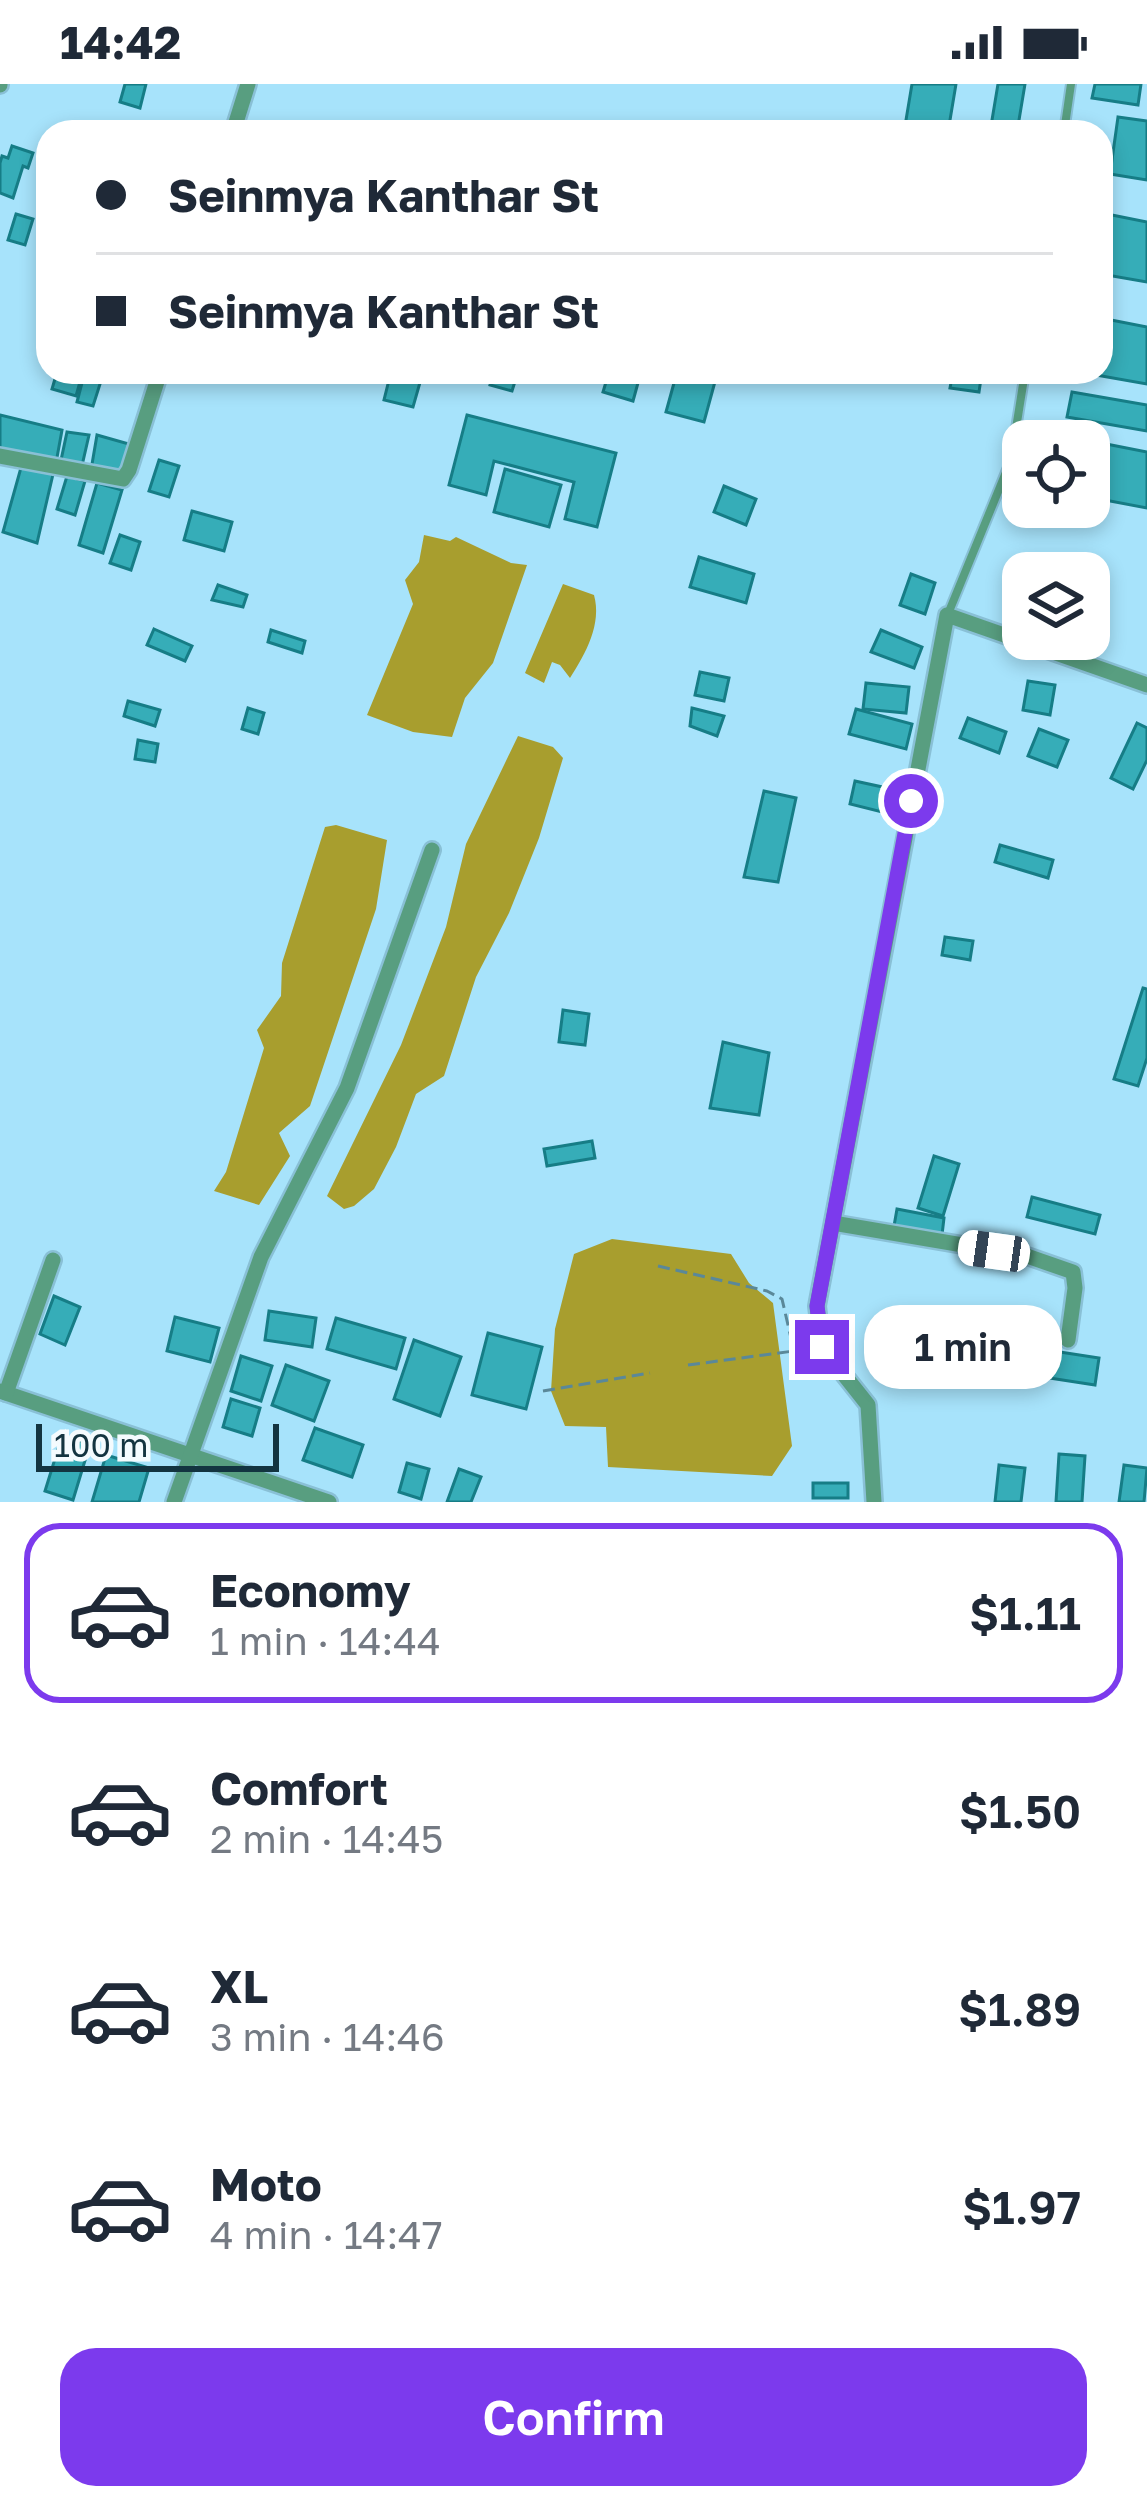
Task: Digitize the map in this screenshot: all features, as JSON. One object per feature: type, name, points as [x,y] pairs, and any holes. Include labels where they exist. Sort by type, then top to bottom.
[{"type":"street","points":[[237,120],[248,84]]},
{"type":"street","points":[[0,456],[123,479],[156,384]]},
{"type":"street","points":[[874,1502],[868,1405],[822,1347],[817,1306],[947,615],[1147,686]]},
{"type":"street","points":[[174,1502],[261,1257],[347,1088],[432,850]]},
{"type":"street","points":[[832,1223],[1068,1267],[1076,1278],[1068,1340]]},
{"type":"street","points":[[53,1260],[3,1392],[328,1502]]},
{"type":"lane","points":[[1066,120],[1071,84]]},
{"type":"lane","points":[[947,615],[1011,460],[1022,384]]},
{"type":"path","points":[[658,1266],[767,1291],[782,1299],[794,1351]]},
{"type":"path","points":[[688,1366],[822,1347]]},
{"type":"path","points":[[543,1391],[650,1372]]},
{"type":"shaded area","points":[[424,535],[450,541],[456,537],[511,563],[527,565],[493,663],[465,698],[452,737],[413,732],[367,715],[413,604],[405,580],[419,562]]},
{"type":"shaded area","points":[[563,584],[594,595],[594,627],[570,678],[552,662],[544,683],[525,673]]},
{"type":"shaded area","points":[[518,736],[553,747],[563,758],[539,838],[509,913],[476,977],[444,1076],[416,1094],[374,1189],[344,1209],[327,1196],[401,1045],[446,927],[466,844]]},
{"type":"shaded area","points":[[336,825],[387,840],[376,909],[310,1106],[279,1133],[290,1156],[259,1205],[214,1191],[226,1172],[264,1048],[257,1030],[281,996],[282,963],[325,827]]},
{"type":"shaded area","points":[[612,1239],[731,1254],[749,1283],[773,1303],[792,1446],[772,1476],[608,1467],[606,1427],[565,1426],[551,1391],[555,1329],[574,1254]]},
{"type":"building","points":[[125,84],[146,84],[140,108],[120,102]]},
{"type":"building","points":[[912,84],[956,84],[950,120],[906,120]]},
{"type":"building","points":[[998,84],[1025,84],[1019,120],[992,120]]},
{"type":"building","points":[[1095,84],[1141,84],[1138,105],[1092,98]]},
{"type":"building","points":[[1118,117],[1147,121],[1147,180],[1113,174]]},
{"type":"building","points":[[12,146],[33,153],[28,168],[23,166],[13,198],[0,193],[0,163],[2,156],[8,158]]},
{"type":"building","points":[[16,214],[33,219],[25,245],[8,240]]},
{"type":"building","points":[[1113,215],[1147,222],[1147,282],[1113,276]]},
{"type":"building","points":[[1113,320],[1147,327],[1147,384],[1113,378]]},
{"type":"building","points":[[53,384],[79,384],[76,396],[52,389]]},
{"type":"building","points":[[82,384],[100,384],[93,406],[77,402]]},
{"type":"building","points":[[388,384],[420,384],[413,407],[384,400]]},
{"type":"building","points":[[490,384],[514,384],[512,391]]},
{"type":"building","points":[[605,384],[638,384],[633,401],[603,392]]},
{"type":"building","points":[[674,384],[714,384],[704,422],[666,412]]},
{"type":"building","points":[[951,384],[980,384],[979,392],[950,388]]},
{"type":"building","points":[[1072,392],[1147,405],[1147,431],[1110,425],[1110,420],[1067,417]]},
{"type":"building","points":[[0,415],[62,430],[56,463],[0,451]]},
{"type":"building","points":[[467,415],[616,453],[597,527],[565,519],[574,482],[494,461],[486,495],[449,485]]},
{"type":"building","points":[[67,432],[89,435],[81,470],[60,465]]},
{"type":"building","points":[[97,435],[129,444],[121,477],[91,470]]},
{"type":"building","points":[[1110,445],[1147,452],[1147,508],[1110,501]]},
{"type":"building","points":[[159,460],[179,466],[169,497],[149,491]]},
{"type":"building","points":[[22,464],[54,470],[37,543],[3,532]]},
{"type":"building","points":[[505,469],[561,485],[549,527],[494,512]]},
{"type":"building","points":[[67,476],[85,481],[75,515],[57,509]]},
{"type":"building","points":[[97,483],[122,490],[103,553],[79,545]]},
{"type":"building","points":[[724,486],[756,499],[746,525],[714,512]]},
{"type":"building","points":[[192,511],[232,522],[224,551],[184,540]]},
{"type":"building","points":[[120,535],[140,542],[131,570],[110,563]]},
{"type":"building","points":[[699,557],[754,574],[746,603],[690,587]]},
{"type":"building","points":[[911,574],[935,583],[925,614],[900,605]]},
{"type":"building","points":[[218,585],[247,595],[243,607],[212,600]]},
{"type":"building","points":[[154,629],[192,646],[185,661],[147,645]]},
{"type":"building","points":[[271,630],[305,641],[302,653],[268,642]]},
{"type":"building","points":[[881,630],[922,647],[914,668],[871,652]]},
{"type":"building","points":[[700,672],[729,678],[724,701],[695,695]]},
{"type":"building","points":[[1028,681],[1055,685],[1050,715],[1023,710]]},
{"type":"building","points":[[866,683],[909,687],[906,713],[863,709]]},
{"type":"building","points":[[128,701],[160,710],[155,726],[124,716]]},
{"type":"building","points":[[248,708],[264,713],[258,734],[242,729]]},
{"type":"building","points":[[692,708],[724,716],[717,736],[690,726]]},
{"type":"building","points":[[856,709],[912,724],[906,749],[849,734]]},
{"type":"building","points":[[968,718],[1006,732],[999,753],[960,738]]},
{"type":"building","points":[[1137,723],[1147,728],[1147,760],[1133,789],[1111,778]]},
{"type":"building","points":[[1039,729],[1068,740],[1057,767],[1028,756]]},
{"type":"building","points":[[138,740],[158,744],[155,762],[135,759]]},
{"type":"building","points":[[855,781],[887,788],[882,812],[850,804]]},
{"type":"building","points":[[764,791],[796,798],[778,882],[744,877]]},
{"type":"building","points":[[1000,845],[1053,860],[1048,878],[995,862]]},
{"type":"building","points":[[945,937],[973,941],[970,960],[942,955]]},
{"type":"building","points":[[1143,988],[1147,989],[1147,1058],[1138,1086],[1114,1079]]},
{"type":"building","points":[[563,1010],[589,1014],[585,1045],[559,1042]]},
{"type":"building","points":[[723,1042],[769,1053],[759,1115],[710,1108]]},
{"type":"building","points":[[592,1141],[595,1158],[547,1166],[544,1149]]},
{"type":"building","points":[[934,1156],[959,1164],[943,1216],[918,1208]]},
{"type":"building","points":[[1032,1197],[1100,1215],[1095,1234],[1027,1217]]},
{"type":"building","points":[[897,1209],[944,1218],[942,1235],[894,1226]]},
{"type":"building","points":[[54,1296],[80,1307],[65,1345],[40,1334]]},
{"type":"building","points":[[269,1311],[316,1318],[312,1347],[265,1340]]},
{"type":"building","points":[[175,1317],[219,1328],[210,1362],[167,1351]]},
{"type":"building","points":[[336,1318],[405,1338],[396,1369],[327,1349]]},
{"type":"building","points":[[933,1332],[976,1333],[976,1364],[932,1363]]},
{"type":"building","points":[[488,1333],[542,1347],[526,1409],[472,1395]]},
{"type":"building","points":[[414,1340],[461,1357],[440,1416],[394,1399]]},
{"type":"building","points":[[1034,1348],[1099,1358],[1095,1385],[1030,1375]]},
{"type":"building","points":[[241,1356],[272,1366],[261,1401],[231,1391]]},
{"type":"building","points":[[286,1365],[329,1381],[314,1421],[272,1405]]},
{"type":"building","points":[[231,1399],[260,1408],[252,1436],[223,1427]]},
{"type":"building","points":[[315,1428],[363,1445],[352,1477],[303,1460]]},
{"type":"building","points":[[62,1436],[90,1444],[73,1500],[45,1491]]},
{"type":"building","points":[[1059,1454],[1085,1456],[1082,1502],[1056,1502]]},
{"type":"building","points":[[106,1455],[149,1468],[139,1502],[92,1502]]},
{"type":"building","points":[[407,1463],[429,1469],[421,1499],[399,1492]]},
{"type":"building","points":[[999,1465],[1025,1468],[1021,1502],[995,1502]]},
{"type":"building","points":[[1124,1465],[1147,1468],[1144,1502],[1119,1502]]},
{"type":"building","points":[[459,1469],[481,1477],[471,1502],[447,1502]]},
{"type":"building","points":[[813,1483],[848,1483],[848,1498],[813,1498]]},
{"type":"route","points":[[822,1347],[817,1306],[911,801]]}]
